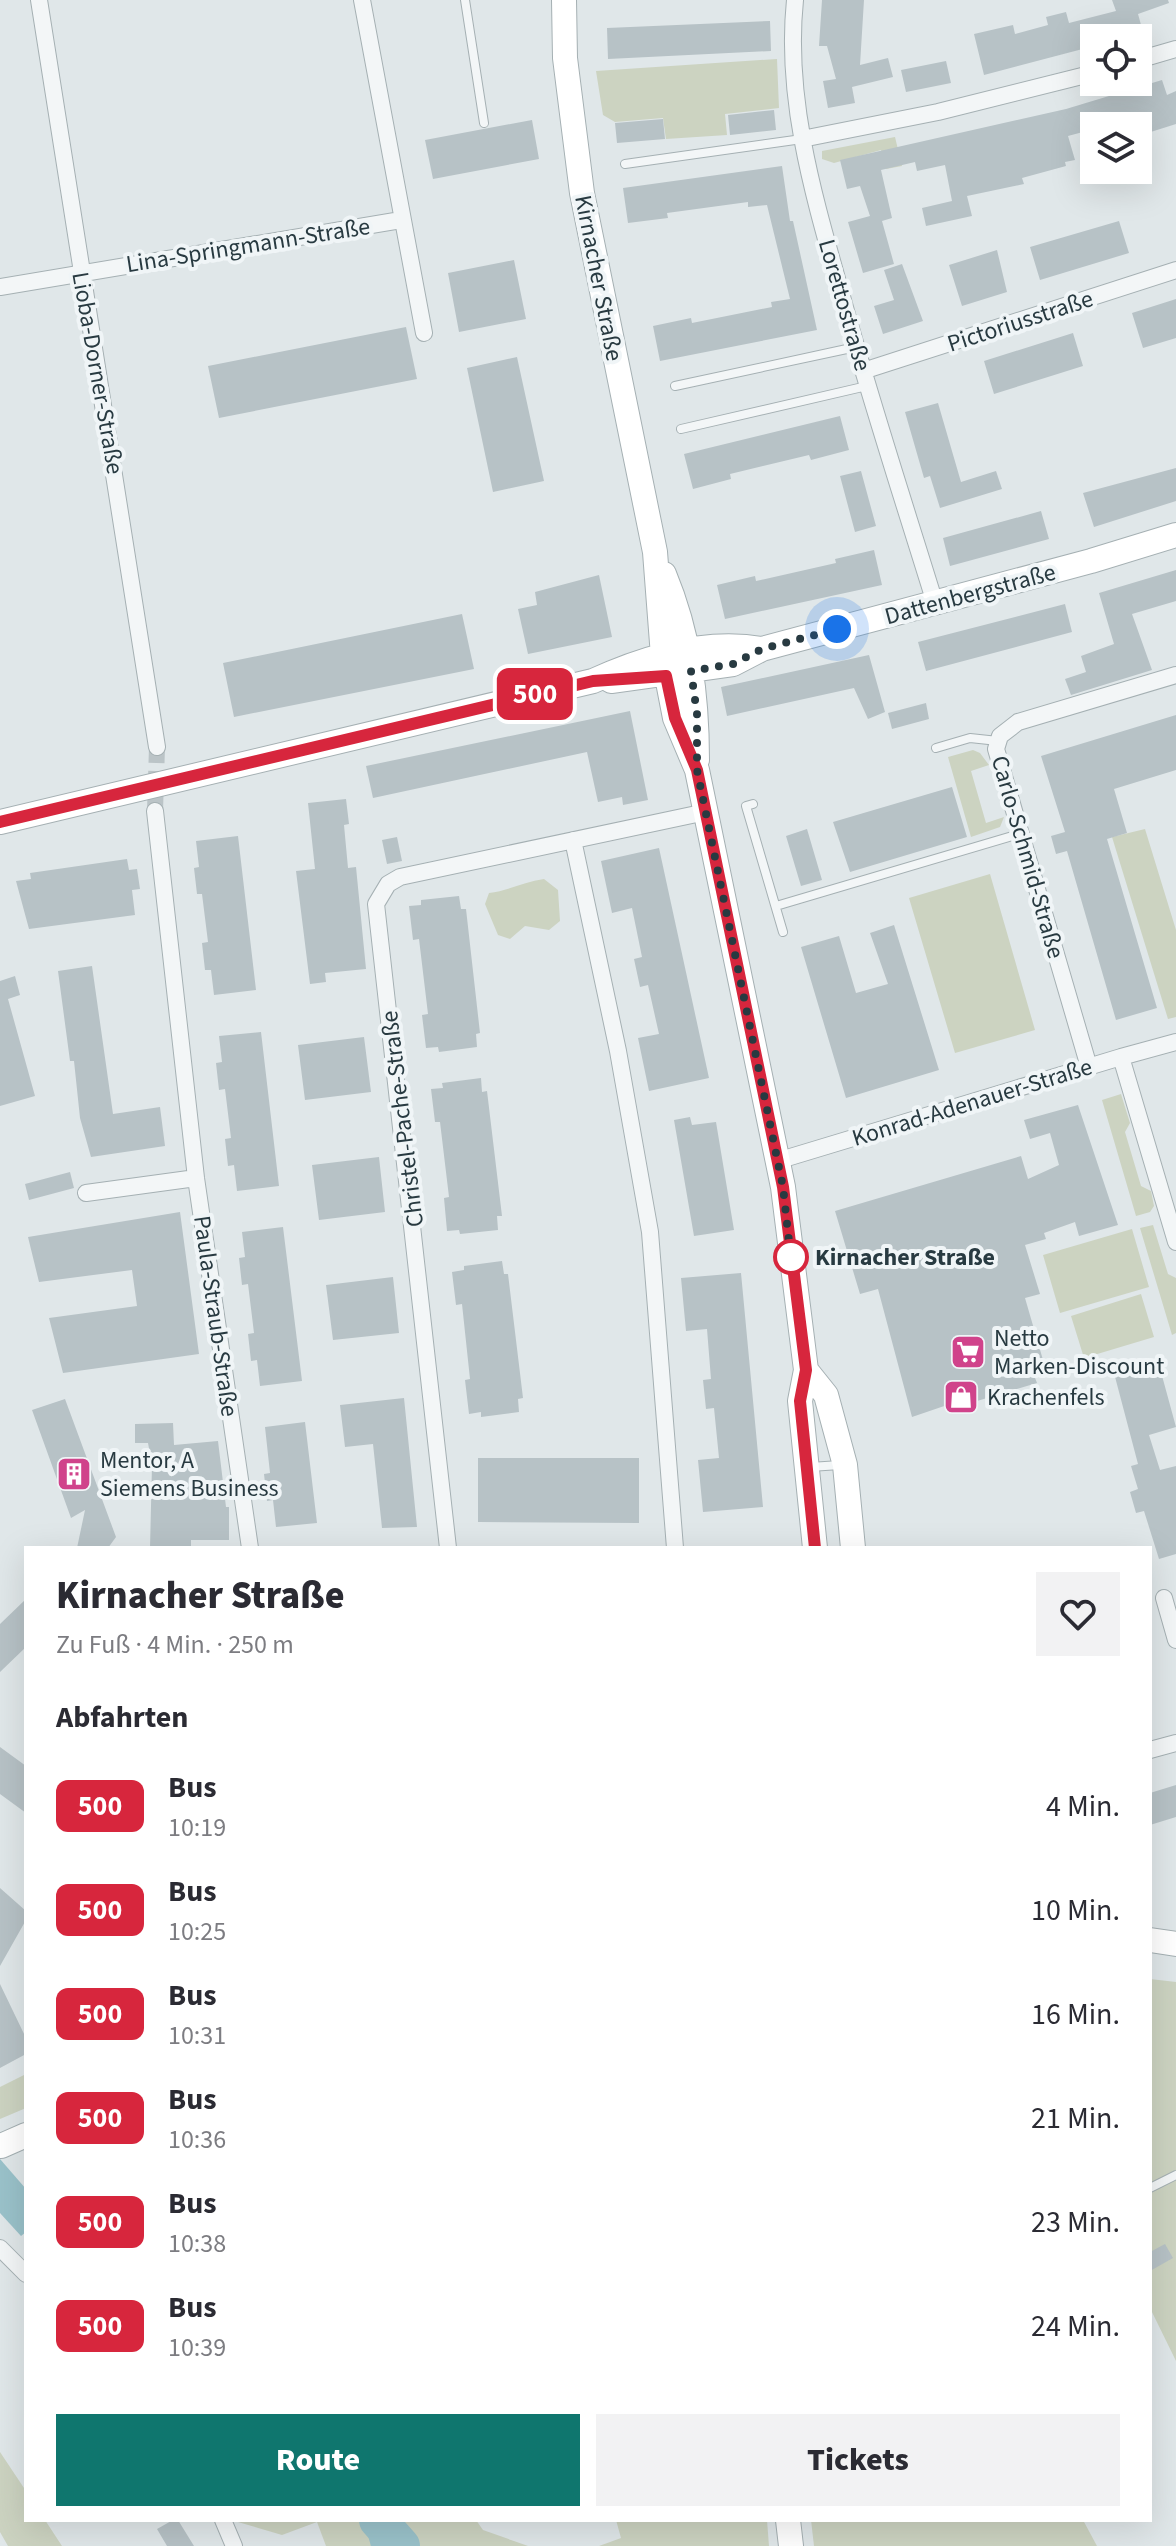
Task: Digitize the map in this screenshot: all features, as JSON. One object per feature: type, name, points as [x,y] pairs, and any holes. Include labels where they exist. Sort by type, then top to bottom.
[{"type":"main road","name":"Kirnacher Straße","points":[[564,0],[565,58],[582,193],[655,552],[665,666],[675,718],[697,770],[777,1161],[806,1370],[800,1401],[815,1546]]},
{"type":"main road","name":"Dattenbergstraße","points":[[0,822],[593,681],[625,666],[665,666],[690,661],[733,664],[762,649],[1176,535]]},
{"type":"main road","name":"Kirnacher Straße","points":[[655,552],[682,618],[697,714],[697,770]]},
{"type":"main road","name":"Kirnacher Straße","points":[[806,1370],[826,1395],[845,1465],[853,1546]]},
{"type":"main road","points":[[1152,1940],[1176,1944]]},
{"type":"main road","points":[[1,2146],[24,2136]]},
{"type":"main road","points":[[788,2522],[791,2546]]},
{"type":"street","name":"Lioba-Dorner-Straße","points":[[39,0],[80,273],[147,662],[157,747]]},
{"type":"street","name":"Lina-Springmann-Straße","points":[[362,0],[424,333]]},
{"type":"street","name":"Lorettostraße","points":[[795,0],[792,55],[802,139],[815,205],[935,603]]},
{"type":"street","points":[[1152,56],[1176,49]]},
{"type":"street","points":[[802,139],[938,112],[1080,76]]},
{"type":"street","name":"Lina-Springmann-Straße","points":[[0,287],[401,220]]},
{"type":"street","name":"Pictoriusstraße","points":[[865,378],[1176,270]]},
{"type":"street","name":"Carlo-Schmid-Straße","points":[[1089,1067],[996,759],[998,741],[1018,722],[1176,675]]},
{"type":"street","name":"Paula-Straub-Straße","points":[[155,811],[196,1178],[250,1546]]},
{"type":"street","name":"Christel-Pache-Straße","points":[[448,1546],[376,904],[388,884],[400,877],[706,812]]},
{"type":"street","points":[[573,840],[618,1051],[650,1232],[675,1546]]},
{"type":"street","points":[[1121,1057],[1176,1042]]},
{"type":"street","name":"Konrad-Adenauer-Straße","points":[[777,1161],[1121,1057],[1176,1242]]},
{"type":"street","points":[[86,1193],[196,1178]]},
{"type":"street","points":[[1163,1598],[1176,1640]]},
{"type":"street","points":[[1152,1749],[1176,1743]]},
{"type":"street","points":[[0,2248],[24,2272]]},
{"type":"street","points":[[224,2522],[234,2546]]},
{"type":"lane","points":[[465,0],[484,123]]},
{"type":"lane","points":[[625,164],[802,139]]},
{"type":"lane","points":[[675,386],[856,347]]},
{"type":"lane","points":[[681,429],[865,378]]},
{"type":"lane","points":[[936,748],[970,738],[998,741]]},
{"type":"lane","points":[[753,804],[746,806],[783,932]]},
{"type":"lane","points":[[776,906],[1019,834]]},
{"type":"lane","points":[[808,1467],[845,1465]]},
{"type":"lane","points":[[1152,2187],[1176,2175]]},
{"type":"green space","points":[[777,59],[779,108],[725,114],[727,135],[666,139],[663,118],[615,122],[603,115],[596,71]]},
{"type":"green space","points":[[895,137],[902,166],[886,169],[881,150],[834,163],[822,159],[822,151]]},
{"type":"green space","points":[[973,750],[980,753],[989,765],[971,771],[986,823],[1004,817],[1000,827],[971,837],[948,757]]},
{"type":"green space","points":[[1145,829],[1176,930],[1176,1017],[1168,1019],[1112,837]]},
{"type":"green space","points":[[990,874],[1035,1030],[955,1053],[909,898]]},
{"type":"green space","points":[[544,879],[558,890],[560,921],[549,930],[525,926],[510,939],[498,935],[485,904],[489,893]]},
{"type":"green space","points":[[1121,1094],[1130,1123],[1125,1132],[1141,1186],[1151,1191],[1154,1206],[1150,1212],[1136,1216],[1102,1100]]},
{"type":"green space","points":[[1153,1225],[1168,1274],[1176,1278],[1176,1333],[1172,1335],[1140,1228]]},
{"type":"green space","points":[[1132,1229],[1149,1287],[1060,1313],[1043,1255]]},
{"type":"green space","points":[[1141,1294],[1154,1337],[1084,1358],[1071,1316]]},
{"type":"green space","points":[[1152,1979],[1176,1982],[1176,2361],[1152,2312]]},
{"type":"green space","points":[[24,2075],[24,2109],[0,2119],[0,2087]]},
{"type":"green space","points":[[0,2452],[24,2488],[24,2522],[46,2522],[62,2546],[8,2546],[0,2532]]},
{"type":"green space","points":[[238,2522],[317,2522],[282,2535]]},
{"type":"green space","points":[[317,2522],[477,2522],[483,2530],[528,2546],[326,2546]]},
{"type":"green space","points":[[617,2522],[767,2522],[769,2546],[599,2546],[621,2538]]},
{"type":"green space","points":[[811,2522],[1084,2522],[1097,2546],[814,2546]]},
{"type":"water","points":[[0,2159],[24,2187],[24,2234],[21,2236],[0,2213]]},
{"type":"building","points":[[822,0],[864,0],[860,65],[888,58],[893,77],[852,87],[855,103],[828,108],[823,81],[836,79],[827,46],[819,46]]},
{"type":"building","points":[[1112,0],[1168,0],[1169,3],[1138,14],[1141,24],[1080,24],[1080,50],[984,75],[974,34],[1013,25],[1015,34],[1048,25],[1046,17],[1066,12],[1069,23],[1116,11]]},
{"type":"building","points":[[770,21],[771,51],[608,59],[607,28]]},
{"type":"building","points":[[946,61],[951,83],[906,92],[901,70]]},
{"type":"building","points":[[1162,80],[1167,95],[1176,91],[1176,124],[1152,132],[1152,112],[1080,112],[1080,133],[1068,136],[1075,160],[1065,162],[1066,166],[1022,178],[1024,184],[967,196],[972,216],[926,226],[922,208],[952,201],[945,165],[917,171],[915,162],[881,170],[892,218],[882,221],[894,264],[863,273],[848,222],[870,216],[860,186],[847,189],[840,160],[1066,109],[1109,96],[1152,96],[1152,83]]},
{"type":"building","points":[[774,110],[776,130],[730,135],[728,115]]},
{"type":"building","points":[[663,119],[665,139],[617,143],[615,123]]},
{"type":"building","points":[[532,120],[539,159],[433,179],[425,140]]},
{"type":"building","points":[[782,166],[790,221],[793,221],[817,330],[660,361],[653,326],[691,318],[692,323],[772,307],[771,302],[790,299],[767,205],[748,207],[748,202],[667,213],[668,218],[628,223],[623,188]]},
{"type":"building","points":[[1119,221],[1129,253],[1040,280],[1030,247]]},
{"type":"building","points":[[997,250],[1007,292],[962,306],[949,265]]},
{"type":"building","points":[[514,260],[526,319],[459,332],[448,273]]},
{"type":"building","points":[[902,264],[923,321],[883,334],[874,306],[894,300],[884,270]]},
{"type":"building","points":[[1176,299],[1176,338],[1143,348],[1132,313]]},
{"type":"building","points":[[406,327],[417,379],[219,418],[208,366]]},
{"type":"building","points":[[1073,333],[1083,366],[994,394],[984,361]]},
{"type":"building","points":[[517,357],[544,481],[493,492],[467,368]]},
{"type":"building","points":[[938,403],[961,482],[996,471],[1002,489],[940,508],[930,476],[924,478],[905,412]]},
{"type":"building","points":[[840,416],[849,450],[811,460],[809,455],[730,474],[731,479],[693,489],[684,454]]},
{"type":"building","points":[[1176,468],[1176,501],[1094,527],[1083,493]]},
{"type":"building","points":[[861,471],[876,526],[855,532],[840,476]]},
{"type":"building","points":[[1041,511],[1049,539],[950,566],[943,538]]},
{"type":"building","points":[[874,550],[882,585],[725,619],[717,585],[755,576],[756,581],[836,563],[835,559]]},
{"type":"building","points":[[1176,570],[1176,601],[1132,614],[1152,670],[1071,695],[1065,679],[1086,672],[1081,656],[1114,644],[1099,593]]},
{"type":"building","points":[[599,575],[612,637],[528,654],[518,609],[537,605],[535,592]]},
{"type":"building","points":[[1065,604],[1072,632],[926,671],[918,642]]},
{"type":"building","points":[[462,614],[474,669],[234,717],[223,663]]},
{"type":"building","points":[[869,655],[885,712],[868,719],[854,688],[727,716],[721,687]]},
{"type":"building","points":[[926,703],[929,719],[892,729],[888,713]]},
{"type":"building","points":[[630,711],[648,800],[623,805],[622,797],[598,802],[587,752],[373,798],[366,766]]},
{"type":"building","points":[[1176,715],[1176,770],[1114,789],[1127,833],[1107,839],[1157,1008],[1116,1020],[1067,851],[1056,854],[1051,836],[1065,832],[1041,756]]},
{"type":"building","points":[[952,787],[967,837],[850,872],[833,822]]},
{"type":"building","points":[[346,799],[349,824],[344,825],[348,868],[356,867],[366,969],[325,973],[326,982],[310,984],[296,871],[315,869],[308,803]]},
{"type":"building","points":[[807,829],[822,880],[801,886],[786,836]]},
{"type":"building","points":[[238,836],[256,990],[214,995],[211,970],[205,970],[202,943],[208,942],[202,894],[197,894],[194,868],[199,867],[196,841]]},
{"type":"building","points":[[397,837],[402,861],[387,864],[382,840]]},
{"type":"building","points":[[659,848],[709,1078],[649,1091],[638,1038],[659,1034],[648,985],[640,987],[634,959],[642,957],[632,908],[612,913],[601,861]]},
{"type":"building","points":[[127,859],[129,870],[137,869],[140,889],[132,890],[135,915],[29,929],[16,881],[31,879],[30,873]]},
{"type":"building","points":[[459,896],[461,909],[466,909],[480,1033],[476,1034],[477,1047],[439,1052],[438,1047],[426,1048],[422,1015],[428,1014],[419,939],[413,940],[409,906],[421,905],[421,900]]},
{"type":"building","points":[[894,925],[939,1070],[846,1098],[801,947],[839,936],[856,993],[888,984],[870,933]]},
{"type":"building","points":[[92,966],[113,1114],[160,1107],[165,1146],[91,1157],[80,1118],[74,1061],[70,1061],[58,971]]},
{"type":"building","points":[[15,976],[20,995],[8,999],[35,1096],[0,1106],[0,981]]},
{"type":"building","points":[[261,1032],[279,1186],[237,1191],[234,1165],[228,1166],[225,1139],[231,1138],[225,1089],[219,1090],[216,1063],[222,1062],[219,1036]]},
{"type":"building","points":[[364,1037],[371,1092],[305,1100],[298,1045]]},
{"type":"building","points":[[481,1078],[482,1092],[487,1091],[502,1216],[497,1216],[498,1230],[460,1234],[459,1230],[447,1231],[444,1198],[449,1197],[440,1122],[435,1122],[431,1089],[443,1088],[442,1083]]},
{"type":"building","points":[[1078,1105],[1118,1225],[1079,1236],[1075,1222],[1044,1233],[1046,1239],[1025,1245],[1040,1294],[1025,1298],[1043,1360],[1030,1365],[1037,1383],[957,1407],[956,1402],[912,1417],[878,1289],[860,1294],[835,1211],[1021,1156],[1028,1179],[1059,1165],[1050,1133],[1030,1139],[1024,1120]]},
{"type":"building","points":[[690,1117],[692,1125],[716,1122],[734,1230],[694,1236],[674,1120]]},
{"type":"building","points":[[379,1157],[385,1212],[319,1220],[312,1165]]},
{"type":"building","points":[[70,1172],[74,1188],[29,1200],[25,1184]]},
{"type":"building","points":[[180,1212],[199,1354],[63,1373],[49,1318],[137,1306],[132,1270],[39,1282],[28,1237]]},
{"type":"building","points":[[283,1227],[302,1381],[260,1386],[257,1360],[251,1361],[248,1334],[254,1333],[248,1284],[242,1285],[239,1258],[245,1257],[242,1232]]},
{"type":"building","points":[[502,1261],[504,1274],[508,1274],[523,1398],[518,1399],[519,1412],[481,1417],[481,1412],[469,1414],[465,1380],[470,1379],[462,1304],[456,1305],[452,1272],[464,1270],[464,1266]]},
{"type":"building","points":[[741,1273],[763,1507],[703,1512],[698,1460],[719,1458],[714,1408],[706,1409],[703,1380],[711,1379],[707,1329],[686,1331],[681,1278]]},
{"type":"building","points":[[393,1277],[399,1333],[333,1340],[326,1285]]},
{"type":"building","points":[[1158,1361],[1176,1427],[1149,1435],[1160,1470],[1176,1466],[1176,1554],[1159,1559],[1144,1511],[1136,1513],[1130,1492],[1138,1489],[1131,1466],[1138,1464],[1114,1373]]},
{"type":"building","points":[[404,1398],[417,1527],[382,1528],[373,1444],[345,1447],[340,1405]]},
{"type":"building","name":"Mentor, A Siemens Business","points":[[65,1399],[116,1537],[109,1546],[77,1546],[85,1510],[71,1518],[32,1410]]},
{"type":"building","points":[[305,1422],[317,1523],[276,1527],[273,1500],[267,1501],[264,1474],[270,1473],[265,1427]]},
{"type":"building","points":[[173,1423],[174,1445],[218,1441],[226,1507],[229,1507],[229,1540],[191,1540],[191,1546],[150,1546],[152,1465],[148,1443],[135,1443],[135,1424]]},
{"type":"building","points":[[478,1458],[639,1458],[639,1523],[478,1522]]},
{"type":"building","points":[[24,1601],[24,1649],[0,1672],[0,1624]]},
{"type":"building","points":[[0,1747],[24,1765],[24,1812],[0,1794]]},
{"type":"building","points":[[1176,1785],[1176,1817],[1152,1824],[1152,1792]]},
{"type":"building","points":[[0,1888],[24,1909],[24,1924],[0,1966]]},
{"type":"building","points":[[0,1984],[24,2034],[24,2055],[0,2068]]},
{"type":"building","points":[[1165,2244],[1173,2258],[1152,2270],[1152,2251]]},
{"type":"building","points":[[169,2522],[179,2522],[194,2546],[167,2546],[157,2529]]},
{"type":"waterway","points":[[368,2522],[374,2546]]},
{"type":"waterway","points":[[380,2522],[401,2546]]},
{"type":"tunnel","points":[[155,811],[157,747]]},
{"type":"bus line","name":"500","points":[[0,822],[593,681],[629,681],[666,676],[675,718],[697,770],[783,1187],[806,1370],[800,1401],[815,1546]]},
{"type":"place","name":"Kirnacher Straße","points":[[791,1257]]},
{"type":"place","name":"Netto Marken-Discount","points":[[968,1352]]},
{"type":"place","name":"Krachenfels","points":[[961,1397]]},
{"type":"place","name":"Mentor, A Siemens Business","points":[[74,1474]]},
{"type":"route","points":[[791,1257],[792,1269],[783,1187],[697,770],[697,714],[691,671],[733,664],[762,649],[837,629]]}]
